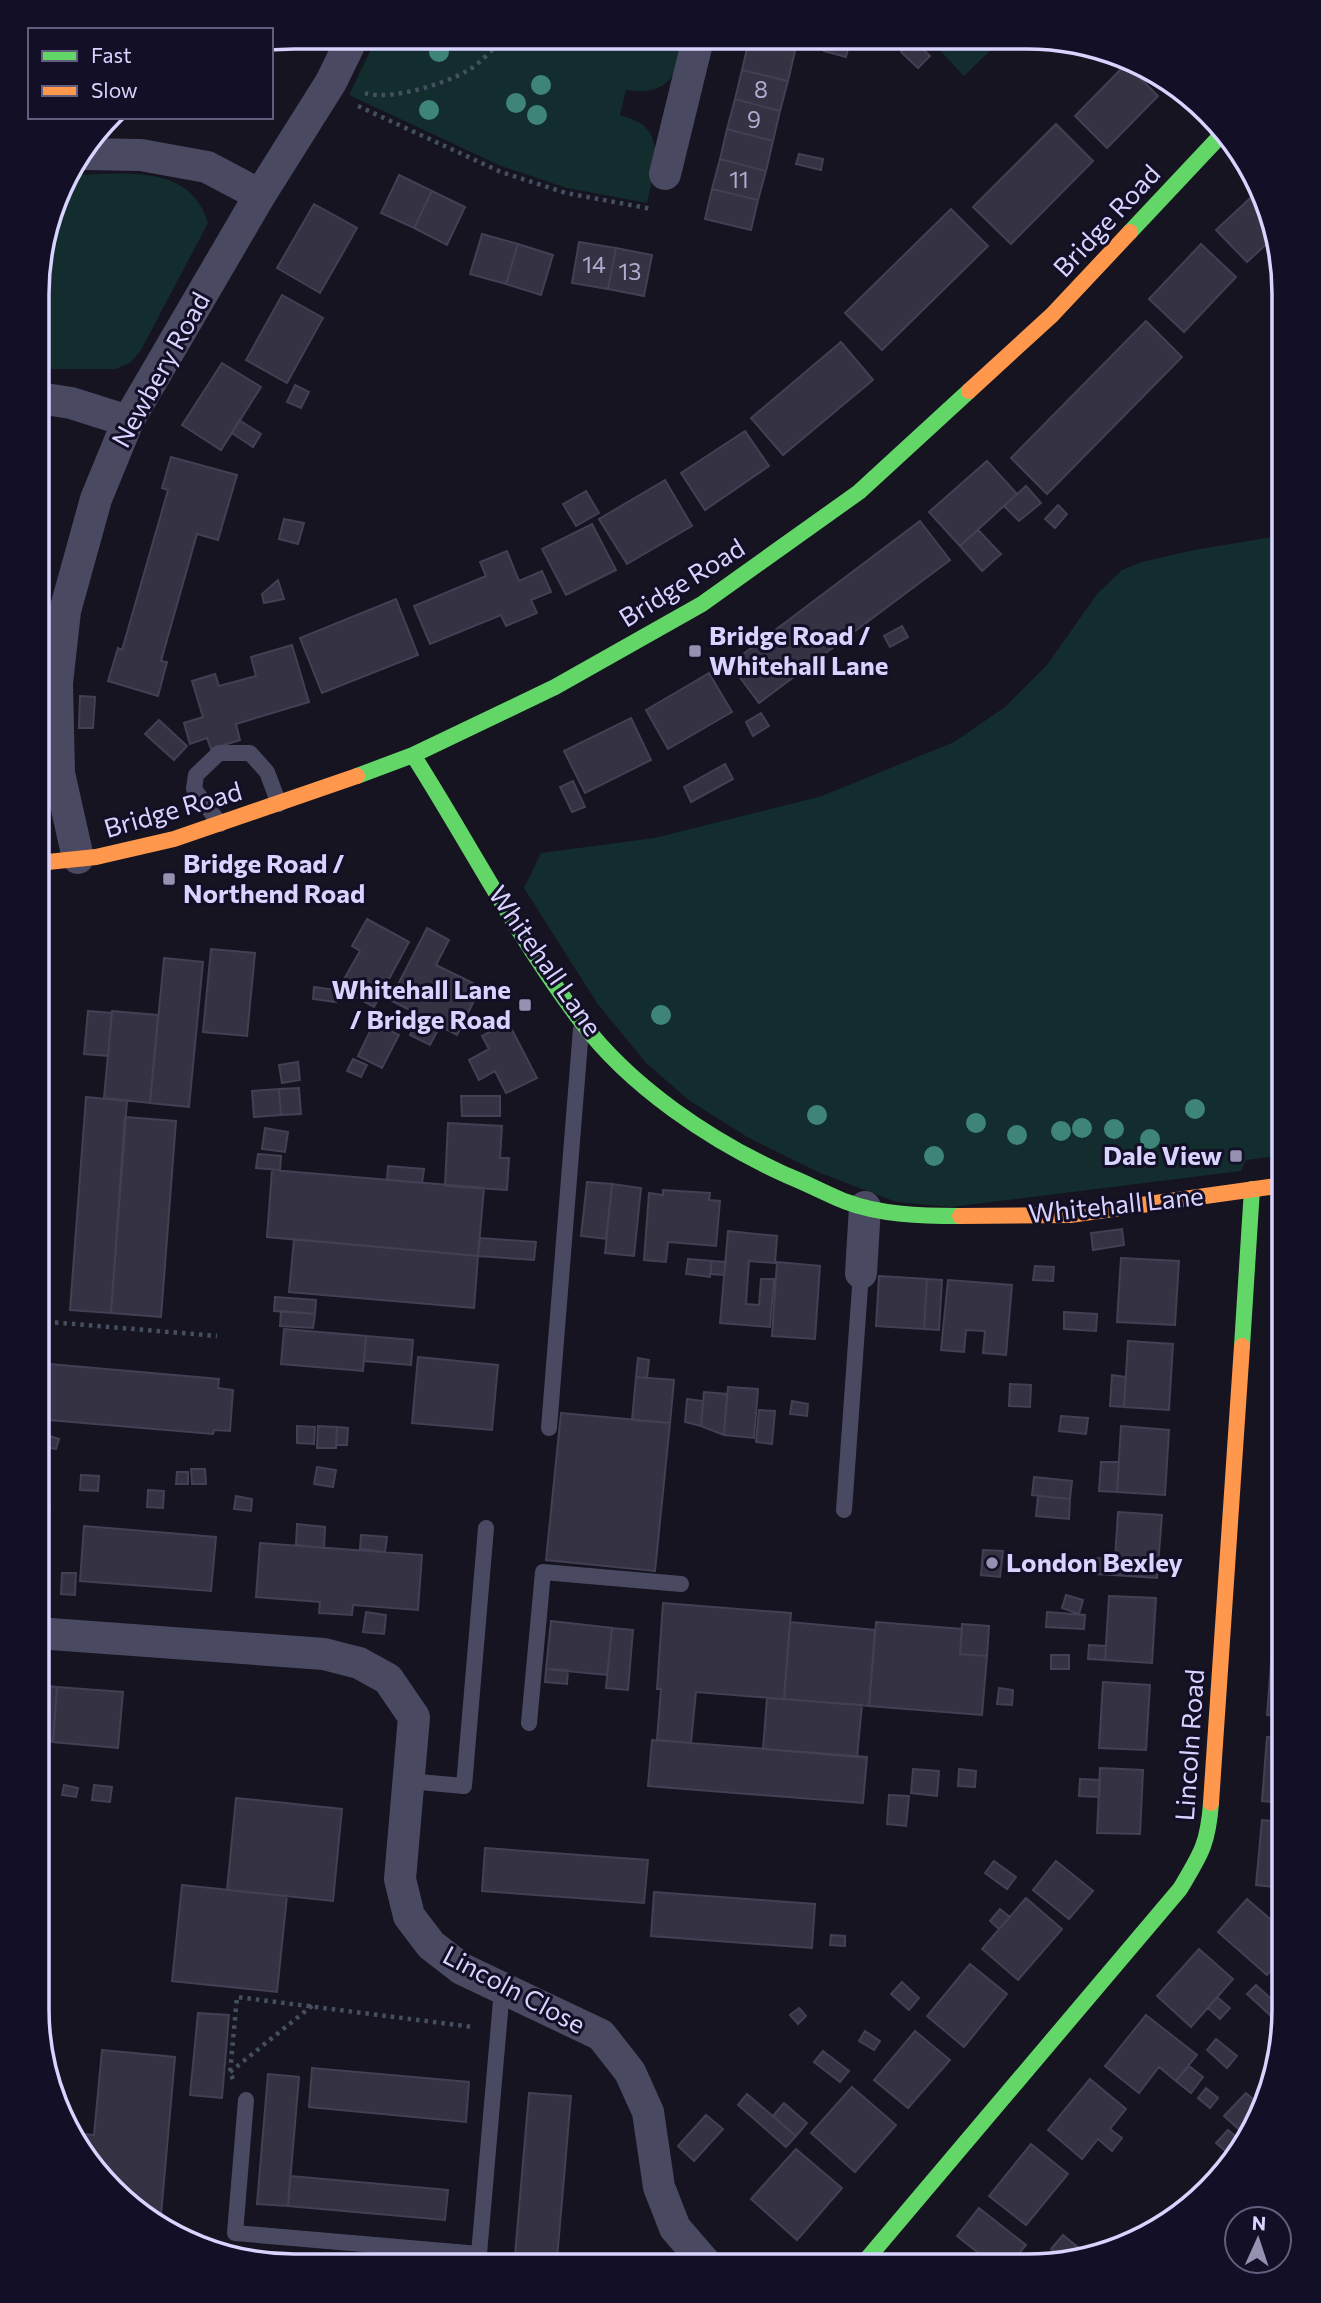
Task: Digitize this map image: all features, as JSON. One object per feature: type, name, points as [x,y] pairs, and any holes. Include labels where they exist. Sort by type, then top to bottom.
[{"type":"street","name":"Newbery Road","points":[[78,858],[59,772],[57,682],[65,611],[96,499],[128,421],[260,195],[328,87],[347,49]]},
{"type":"street","points":[[665,174],[696,49]]},
{"type":"street","name":"Bridge Road","points":[[49,862],[96,857],[174,839],[413,755],[555,687],[702,604],[859,492],[1052,315],[1217,140]]},
{"type":"street","points":[[94,154],[142,155],[207,167],[260,195]]},
{"type":"street","points":[[49,400],[71,403],[128,421]]},
{"type":"street","name":"Whitehall Lane","points":[[413,755],[457,824],[516,927],[581,1022],[635,1078],[681,1116],[744,1156],[847,1202],[914,1216],[1070,1216],[1271,1187]]},
{"type":"street","name":"Lincoln Road","points":[[872,2254],[1180,1889],[1201,1855],[1209,1833],[1252,1189]]},
{"type":"street","points":[[861,1273],[865,1207]]},
{"type":"street","name":"Lincoln Close","points":[[49,1634],[324,1654],[359,1663],[388,1679],[414,1717],[400,1880],[410,1916],[431,1945],[462,1969],[601,2035],[630,2072],[648,2112],[659,2187],[675,2228],[697,2254]]},
{"type":"lane","points":[[220,824],[194,789],[196,775],[219,753],[250,753],[267,772],[279,804]]},
{"type":"lane","points":[[549,1428],[581,1022]]},
{"type":"lane","points":[[844,1510],[861,1273]]},
{"type":"lane","points":[[408,1781],[464,1786],[486,1528]]},
{"type":"lane","points":[[529,1723],[543,1572],[681,1584]]},
{"type":"lane","points":[[246,2100],[234,2233],[479,2254],[502,1989]]},
{"type":"path","points":[[328,87],[370,95],[398,94],[434,85],[468,71],[492,49]]},
{"type":"path","points":[[328,87],[501,172],[566,193],[657,209],[665,174]]},
{"type":"path","points":[[49,1322],[217,1336]]},
{"type":"path","points":[[246,2100],[230,2073],[237,1997],[498,2030]]},
{"type":"path","points":[[230,2073],[313,2005]]},
{"type":"green space","points":[[371,49],[683,49],[674,73],[668,81],[652,90],[626,90],[620,115],[645,127],[654,144],[654,174],[647,203],[567,188],[501,166],[349,95]]},
{"type":"green space","points":[[939,49],[992,49],[964,76]]},
{"type":"green space","points":[[80,175],[150,175],[169,180],[186,189],[199,203],[208,223],[141,350],[131,362],[116,369],[49,369],[51,262],[62,215]]},
{"type":"green space","points":[[1272,537],[1272,1158],[1246,1160],[1241,1171],[951,1207],[896,1202],[820,1173],[749,1138],[690,1101],[646,1063],[597,1003],[524,888],[541,853],[654,838],[822,796],[954,742],[1005,707],[1047,665],[1097,594],[1122,570],[1142,562]]},
{"type":"building","points":[[747,49],[795,51],[788,81],[742,70]]},
{"type":"building","points":[[824,49],[848,49],[846,57]]},
{"type":"building","points":[[904,49],[923,49],[930,56],[918,68],[901,52]]},
{"type":"building","points":[[1122,68],[1136,74],[1158,96],[1107,148],[1075,116]]},
{"type":"building","points":[[742,70],[788,81],[780,111],[735,99]]},
{"type":"building","points":[[735,99],[780,111],[773,141],[727,129]]},
{"type":"building","points":[[1056,124],[1093,161],[1011,244],[973,207]]},
{"type":"building","points":[[727,129],[773,141],[766,171],[720,159]]},
{"type":"building","points":[[799,154],[823,159],[821,170],[796,164]]},
{"type":"building","points":[[720,159],[766,171],[758,200],[712,189]]},
{"type":"building","points":[[399,175],[432,191],[414,228],[381,213]]},
{"type":"building","points":[[712,189],[758,200],[751,230],[705,219]]},
{"type":"building","points":[[432,191],[465,207],[447,245],[414,228]]},
{"type":"building","points":[[1252,197],[1266,244],[1247,262],[1216,230]]},
{"type":"building","points":[[314,204],[357,228],[320,293],[277,268]]},
{"type":"building","points":[[951,209],[988,246],[882,350],[845,313]]},
{"type":"building","points":[[482,234],[518,244],[506,284],[470,274]]},
{"type":"building","points":[[579,242],[616,248],[608,289],[572,283]]},
{"type":"building","points":[[518,244],[553,255],[541,295],[506,284]]},
{"type":"building","points":[[1201,244],[1236,277],[1184,332],[1149,299]]},
{"type":"building","points":[[616,248],[652,255],[644,296],[608,289]]},
{"type":"building","points":[[282,295],[323,318],[287,383],[246,360]]},
{"type":"building","points":[[1146,321],[1182,357],[1047,494],[1011,458]]},
{"type":"building","points":[[841,342],[873,380],[783,455],[751,418]]},
{"type":"building","points":[[222,363],[261,387],[221,450],[182,425]]},
{"type":"building","points":[[295,385],[309,392],[301,408],[287,402]]},
{"type":"building","points":[[239,420],[261,434],[253,447],[232,433]]},
{"type":"building","points":[[745,431],[769,466],[705,510],[681,473]]},
{"type":"building","points":[[171,457],[237,475],[218,540],[197,534],[161,661],[167,662],[158,696],[108,681],[118,648],[122,650],[168,490],[162,488]]},
{"type":"building","points":[[987,461],[1017,494],[960,546],[929,512]]},
{"type":"building","points":[[665,480],[692,526],[627,564],[599,519]]},
{"type":"building","points":[[1026,486],[1041,503],[1019,521],[1004,506]]},
{"type":"building","points":[[586,491],[599,513],[576,526],[563,504]]},
{"type":"building","points":[[1058,505],[1067,514],[1055,528],[1045,519]]},
{"type":"building","points":[[284,519],[304,523],[298,544],[279,539]]},
{"type":"building","points":[[920,521],[950,560],[759,703],[730,664]]},
{"type":"building","points":[[592,524],[616,570],[566,595],[542,549]]},
{"type":"building","points":[[978,530],[1001,554],[982,571],[960,546]]},
{"type":"building","points":[[507,551],[519,581],[542,571],[551,592],[531,600],[537,613],[506,626],[501,615],[430,644],[414,606],[486,576],[480,562]]},
{"type":"building","points":[[278,580],[284,599],[264,603],[262,594]]},
{"type":"building","points":[[396,599],[418,655],[322,693],[300,638]]},
{"type":"building","points":[[902,626],[908,637],[890,647],[884,636]]},
{"type":"building","points":[[292,645],[309,702],[236,724],[240,740],[211,749],[207,738],[190,744],[184,723],[203,717],[192,681],[215,674],[219,686],[256,676],[251,657]]},
{"type":"building","points":[[709,673],[732,712],[668,749],[646,710]]},
{"type":"building","points":[[80,696],[95,697],[93,728],[79,728]]},
{"type":"building","points":[[761,713],[769,726],[753,736],[746,722]]},
{"type":"building","points":[[631,718],[651,760],[585,793],[564,751]]},
{"type":"building","points":[[159,720],[187,746],[174,760],[145,734]]},
{"type":"building","points":[[725,764],[733,779],[691,802],[684,787]]},
{"type":"building","points":[[573,781],[585,807],[572,812],[560,787]]},
{"type":"building","points":[[367,919],[409,942],[374,1007],[339,988],[360,951],[352,946]]},
{"type":"building","points":[[427,928],[449,940],[436,965],[481,987],[457,1035],[440,1026],[430,1045],[410,1035],[420,1015],[390,1000]]},
{"type":"building","points":[[211,949],[255,953],[247,1036],[203,1032]]},
{"type":"building","points":[[164,958],[203,962],[189,1107],[150,1103]]},
{"type":"building","points":[[314,987],[337,990],[336,1002],[313,999]]},
{"type":"building","points":[[88,1011],[112,1013],[108,1056],[84,1054]]},
{"type":"building","points":[[112,1011],[158,1015],[150,1103],[104,1098]]},
{"type":"building","points":[[508,1022],[537,1078],[506,1093],[495,1071],[479,1080],[469,1060],[489,1049],[482,1036]]},
{"type":"building","points":[[374,1023],[399,1035],[382,1068],[358,1056]]},
{"type":"building","points":[[353,1059],[367,1065],[361,1077],[347,1071]]},
{"type":"building","points":[[298,1062],[300,1080],[282,1083],[279,1065]]},
{"type":"building","points":[[299,1088],[301,1114],[281,1115],[279,1089]]},
{"type":"building","points":[[279,1089],[281,1115],[254,1117],[252,1091]]},
{"type":"building","points":[[461,1096],[500,1096],[500,1116],[462,1116]]},
{"type":"building","points":[[86,1097],[127,1101],[111,1313],[70,1310]]},
{"type":"building","points":[[125,1117],[176,1121],[161,1317],[111,1313]]},
{"type":"building","points":[[448,1123],[502,1126],[500,1158],[509,1158],[507,1190],[445,1186]]},
{"type":"building","points":[[265,1128],[288,1132],[285,1152],[262,1149]]},
{"type":"building","points":[[258,1154],[281,1156],[280,1170],[256,1168]]},
{"type":"building","points":[[388,1166],[424,1169],[422,1183],[387,1180]]},
{"type":"building","points":[[272,1170],[484,1188],[478,1256],[267,1237]]},
{"type":"building","points":[[587,1182],[612,1184],[606,1239],[581,1236]]},
{"type":"building","points":[[612,1184],[641,1188],[634,1256],[605,1253]]},
{"type":"building","points":[[663,1190],[710,1193],[709,1200],[720,1201],[716,1246],[668,1242],[666,1262],[644,1260],[649,1193],[663,1195]]},
{"type":"building","points":[[1122,1229],[1124,1245],[1093,1250],[1091,1233]]},
{"type":"building","points":[[728,1231],[777,1236],[775,1263],[749,1261],[746,1304],[759,1305],[761,1279],[774,1279],[770,1327],[720,1323]]},
{"type":"building","points":[[480,1238],[536,1242],[534,1260],[478,1256]]},
{"type":"building","points":[[294,1239],[478,1256],[474,1308],[289,1292]]},
{"type":"building","points":[[1121,1258],[1179,1261],[1175,1325],[1117,1322]]},
{"type":"building","points":[[688,1259],[712,1261],[710,1277],[686,1274]]},
{"type":"building","points":[[712,1261],[726,1262],[724,1275],[710,1274]]},
{"type":"building","points":[[777,1262],[820,1266],[815,1339],[772,1336]]},
{"type":"building","points":[[1035,1266],[1054,1267],[1053,1281],[1033,1280]]},
{"type":"building","points":[[879,1276],[927,1279],[924,1329],[876,1326]]},
{"type":"building","points":[[927,1279],[942,1280],[939,1330],[924,1329]]},
{"type":"building","points":[[948,1280],[1012,1285],[1006,1355],[983,1353],[985,1331],[966,1330],[964,1352],[941,1350]]},
{"type":"building","points":[[275,1297],[316,1300],[315,1314],[274,1311]]},
{"type":"building","points":[[281,1311],[315,1314],[313,1328],[280,1326]]},
{"type":"building","points":[[1064,1312],[1097,1314],[1096,1331],[1064,1329]]},
{"type":"building","points":[[284,1329],[366,1336],[363,1371],[281,1364]]},
{"type":"building","points":[[366,1336],[413,1340],[411,1365],[364,1361]]},
{"type":"building","points":[[1128,1341],[1173,1344],[1169,1410],[1124,1407]]},
{"type":"building","points":[[418,1357],[498,1365],[492,1430],[412,1423]]},
{"type":"building","points":[[638,1358],[649,1360],[647,1378],[636,1377]]},
{"type":"building","points":[[49,1364],[219,1379],[218,1388],[233,1390],[230,1431],[214,1430],[213,1434],[49,1420]]},
{"type":"building","points":[[1112,1375],[1126,1377],[1124,1407],[1110,1406]]},
{"type":"building","points":[[636,1377],[674,1380],[670,1423],[632,1420]]},
{"type":"building","points":[[1010,1384],[1031,1385],[1030,1407],[1009,1406]]},
{"type":"building","points":[[728,1387],[758,1389],[754,1438],[724,1435]]},
{"type":"building","points":[[704,1392],[727,1394],[724,1435],[701,1426]]},
{"type":"building","points":[[687,1399],[703,1401],[701,1426],[685,1422]]},
{"type":"building","points":[[792,1401],[808,1404],[807,1416],[790,1414]]},
{"type":"building","points":[[759,1410],[775,1411],[772,1444],[756,1442]]},
{"type":"building","points":[[561,1413],[670,1423],[655,1571],[546,1560]]},
{"type":"building","points":[[1061,1416],[1088,1418],[1086,1434],[1059,1431]]},
{"type":"building","points":[[297,1426],[315,1427],[314,1444],[297,1443]]},
{"type":"building","points":[[318,1426],[337,1427],[336,1448],[317,1448]]},
{"type":"building","points":[[1121,1426],[1169,1430],[1165,1495],[1117,1492]]},
{"type":"building","points":[[337,1427],[348,1428],[347,1445],[336,1445]]},
{"type":"building","points":[[49,1436],[59,1439],[56,1449],[49,1447]]},
{"type":"building","points":[[1101,1462],[1119,1462],[1117,1492],[1099,1491]]},
{"type":"building","points":[[317,1467],[336,1470],[333,1487],[314,1484]]},
{"type":"building","points":[[191,1469],[205,1469],[206,1484],[192,1484]]},
{"type":"building","points":[[177,1472],[188,1472],[188,1484],[176,1484]]},
{"type":"building","points":[[81,1475],[99,1476],[98,1491],[80,1490]]},
{"type":"building","points":[[1034,1477],[1072,1481],[1070,1499],[1032,1495]]},
{"type":"building","points":[[148,1490],[164,1491],[163,1508],[147,1507]]},
{"type":"building","points":[[236,1496],[252,1499],[251,1511],[234,1509]]},
{"type":"building","points":[[1038,1496],[1070,1499],[1069,1519],[1036,1516]]},
{"type":"building","points":[[1118,1512],[1162,1515],[1157,1578],[1114,1575]]},
{"type":"building","points":[[297,1524],[325,1527],[324,1548],[296,1545]]},
{"type":"building","points":[[84,1526],[216,1537],[211,1591],[80,1581]]},
{"type":"building","points":[[361,1535],[387,1537],[385,1552],[360,1549]]},
{"type":"building","points":[[260,1543],[422,1555],[418,1610],[353,1605],[352,1615],[319,1613],[320,1602],[256,1597]]},
{"type":"building","name":"London Bexley","points":[[983,1550],[1003,1551],[1000,1577],[981,1575]]},
{"type":"building","points":[[1096,1558],[1115,1560],[1114,1575],[1095,1574]]},
{"type":"building","points":[[62,1573],[76,1573],[75,1595],[61,1594]]},
{"type":"building","points":[[1066,1595],[1083,1600],[1079,1614],[1062,1608]]},
{"type":"building","points":[[1109,1596],[1156,1598],[1152,1663],[1105,1660]]},
{"type":"building","points":[[663,1603],[791,1613],[784,1699],[696,1692],[691,1743],[657,1740],[661,1689],[657,1689]]},
{"type":"building","points":[[366,1612],[386,1615],[384,1634],[363,1632]]},
{"type":"building","points":[[1047,1612],[1085,1615],[1084,1629],[1046,1627]]},
{"type":"building","points":[[551,1621],[612,1628],[607,1675],[546,1669]]},
{"type":"building","points":[[790,1622],[875,1630],[869,1706],[784,1699]]},
{"type":"building","points":[[876,1622],[962,1629],[960,1654],[987,1656],[982,1715],[869,1706]]},
{"type":"building","points":[[962,1624],[989,1626],[987,1656],[960,1654]]},
{"type":"building","points":[[612,1628],[633,1630],[628,1690],[606,1688]]},
{"type":"building","points":[[1089,1645],[1106,1646],[1105,1660],[1088,1659]]},
{"type":"building","points":[[1051,1655],[1069,1655],[1069,1669],[1051,1669]]},
{"type":"building","points":[[1271,1660],[1271,1715],[1267,1715]]},
{"type":"building","points":[[546,1669],[568,1670],[567,1684],[545,1682]]},
{"type":"building","points":[[1103,1682],[1150,1685],[1146,1750],[1099,1748]]},
{"type":"building","points":[[49,1686],[57,1687],[53,1742],[49,1742]]},
{"type":"building","points":[[57,1687],[123,1692],[118,1748],[53,1742]]},
{"type":"building","points":[[999,1688],[1013,1690],[1012,1705],[997,1704]]},
{"type":"building","points":[[767,1698],[862,1705],[857,1757],[763,1749]]},
{"type":"building","points":[[1267,1737],[1271,1737],[1271,1802],[1262,1801]]},
{"type":"building","points":[[652,1740],[867,1757],[863,1803],[648,1786]]},
{"type":"building","points":[[1100,1768],[1143,1770],[1140,1834],[1097,1833]]},
{"type":"building","points":[[913,1769],[939,1771],[937,1796],[911,1793]]},
{"type":"building","points":[[959,1769],[976,1771],[975,1787],[958,1786]]},
{"type":"building","points":[[1080,1779],[1100,1780],[1099,1797],[1079,1796]]},
{"type":"building","points":[[64,1785],[78,1788],[76,1797],[62,1795]]},
{"type":"building","points":[[94,1785],[112,1787],[110,1802],[92,1800]]},
{"type":"building","points":[[889,1795],[909,1796],[906,1826],[887,1824]]},
{"type":"building","points":[[236,1798],[342,1809],[333,1901],[227,1890]]},
{"type":"building","points":[[1262,1820],[1271,1821],[1271,1887],[1256,1885]]},
{"type":"building","points":[[485,1848],[648,1860],[644,1903],[482,1891]]},
{"type":"building","points":[[994,1861],[1016,1877],[1007,1889],[985,1873]]},
{"type":"building","points":[[1056,1861],[1093,1891],[1069,1919],[1033,1890]]},
{"type":"building","points":[[182,1885],[287,1896],[277,1992],[172,1981]]},
{"type":"building","points":[[654,1892],[815,1904],[812,1948],[651,1936]]},
{"type":"building","points":[[1026,1898],[1062,1929],[1018,1980],[982,1949]]},
{"type":"building","points":[[1247,1899],[1271,1920],[1271,1970],[1267,1975],[1218,1932]]},
{"type":"building","points":[[1000,1909],[1010,1917],[999,1929],[990,1921]]},
{"type":"building","points":[[831,1935],[845,1936],[845,1946],[830,1945]]},
{"type":"building","points":[[1199,1949],[1233,1979],[1191,2027],[1157,1996]]},
{"type":"building","points":[[970,1964],[1007,1994],[964,2047],[927,2016]]},
{"type":"building","points":[[902,1982],[919,1998],[909,2010],[891,1994]]},
{"type":"building","points":[[1256,1985],[1271,1999],[1271,2016],[1271,2016],[1247,1994]]},
{"type":"building","points":[[1217,1997],[1230,2008],[1220,2019],[1208,2008]]},
{"type":"building","points":[[799,2008],[806,2016],[798,2024],[790,2015]]},
{"type":"building","points":[[198,2013],[229,2015],[222,2098],[190,2095]]},
{"type":"building","points":[[1146,2015],[1197,2055],[1176,2081],[1159,2067],[1139,2093],[1105,2066]]},
{"type":"building","points":[[865,2031],[880,2041],[874,2050],[859,2041]]},
{"type":"building","points":[[915,2031],[950,2060],[908,2108],[874,2080]]},
{"type":"building","points":[[1216,2039],[1237,2056],[1227,2068],[1207,2050]]},
{"type":"building","points":[[102,2050],[175,2057],[161,2215],[132,2193],[110,2171],[84,2134],[94,2135]]},
{"type":"building","points":[[823,2051],[849,2071],[840,2082],[814,2062]]},
{"type":"building","points":[[1189,2066],[1203,2077],[1191,2093],[1176,2081]]},
{"type":"building","points":[[312,2068],[469,2082],[466,2122],[309,2107]]},
{"type":"building","points":[[268,2074],[299,2077],[288,2206],[257,2204]]},
{"type":"building","points":[[1090,2079],[1126,2109],[1110,2129],[1122,2138],[1112,2151],[1098,2139],[1082,2159],[1048,2130]]},
{"type":"building","points":[[852,2087],[896,2125],[855,2172],[811,2133]]},
{"type":"building","points":[[1206,2088],[1218,2098],[1210,2108],[1198,2098]]},
{"type":"building","points":[[529,2093],[571,2096],[557,2254],[515,2254]]},
{"type":"building","points":[[1246,2093],[1254,2100],[1240,2130],[1224,2116]]},
{"type":"building","points":[[747,2094],[796,2136],[786,2147],[738,2105]]},
{"type":"building","points":[[784,2103],[807,2123],[796,2136],[773,2116]]},
{"type":"building","points":[[706,2115],[723,2129],[694,2161],[678,2146]]},
{"type":"building","points":[[1228,2130],[1236,2137],[1226,2151],[1216,2143]]},
{"type":"building","points":[[1031,2144],[1068,2174],[1026,2225],[989,2196]]},
{"type":"building","points":[[796,2149],[842,2188],[797,2240],[751,2199]]},
{"type":"building","points":[[290,2176],[448,2190],[445,2220],[288,2206]]},
{"type":"building","points":[[979,2208],[1026,2245],[1019,2254],[980,2254],[957,2236]]},
{"type":"building","points":[[1063,2235],[1079,2248],[1055,2252],[1051,2249]]},
{"type":"traffic: fast","points":[[1130,232],[1217,140]]},
{"type":"traffic: fast","points":[[357,776],[413,755],[555,687],[702,604],[859,492],[969,391]]},
{"type":"traffic: fast","points":[[413,755],[514,923],[557,988],[600,1045],[647,1090],[729,1146],[844,1201],[887,1212],[960,1216]]},
{"type":"traffic: fast","points":[[1242,1346],[1252,1189]]},
{"type":"traffic: fast","points":[[871,2254],[1180,1889],[1202,1848],[1208,1829],[1211,1803]]},
{"type":"traffic: slow","points":[[969,391],[1052,315],[1130,232]]},
{"type":"traffic: slow","points":[[49,862],[96,857],[174,839],[357,776]]},
{"type":"traffic: slow","points":[[960,1216],[1070,1215],[1271,1187]]},
{"type":"traffic: slow","points":[[1211,1803],[1242,1346]]},
{"type":"place","name":"Bridge Road / Whitehall Lane","points":[[695,651]]},
{"type":"place","name":"Bridge Road / Northend Road","points":[[169,879]]},
{"type":"place","name":"Whitehall Lane / Bridge Road","points":[[525,1005]]},
{"type":"place","name":"Dale View","points":[[1236,1156]]},
{"type":"place","name":"London Bexley","points":[[992,1563]]}]
